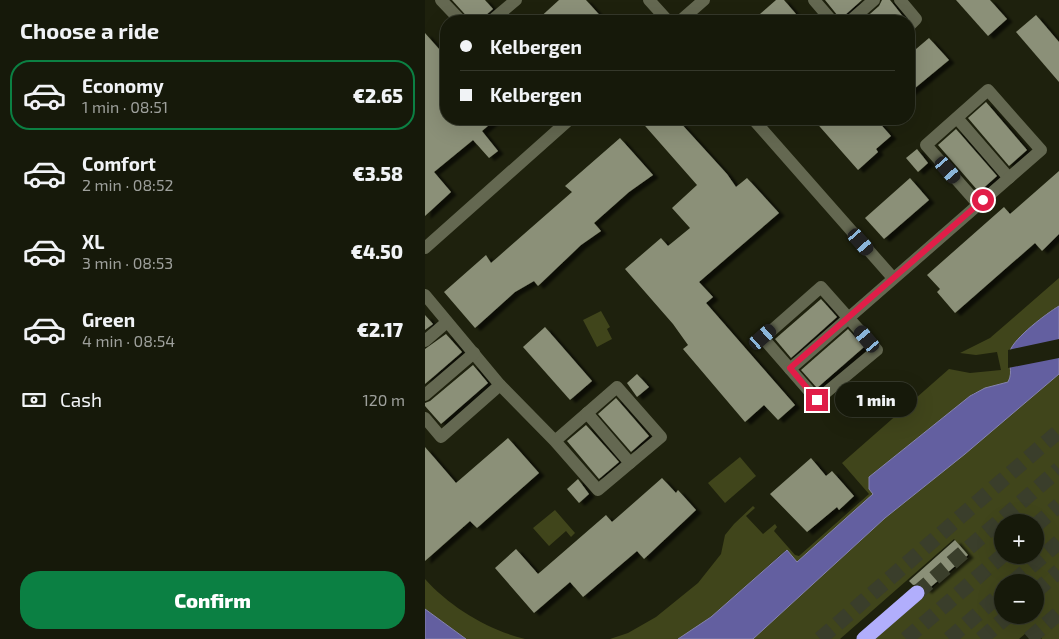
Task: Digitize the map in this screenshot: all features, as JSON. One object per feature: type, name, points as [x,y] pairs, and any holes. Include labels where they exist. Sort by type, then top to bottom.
[{"type":"highway","points":[[863,639],[917,593]]},
{"type":"street","points":[[441,0],[455,15]]},
{"type":"street","points":[[500,5],[516,0]]},
{"type":"street","points":[[649,0],[663,15]]},
{"type":"street","points":[[687,15],[704,0]]},
{"type":"street","points":[[814,0],[827,15]]},
{"type":"street","points":[[857,15],[874,0]]},
{"type":"street","points":[[900,0],[913,15]]},
{"type":"street","points":[[790,368],[1041,150],[987,90],[926,144],[978,204]]},
{"type":"street","points":[[957,118],[1009,178]]},
{"type":"street","points":[[425,248],[564,125]]},
{"type":"street","points":[[758,125],[893,278]]},
{"type":"street","points":[[821,287],[849,317],[877,350],[817,400],[763,337],[821,287]]},
{"type":"street","points":[[425,295],[501,385],[555,441],[598,490],[661,437],[617,387],[555,441]]},
{"type":"street","points":[[425,341],[447,322]]},
{"type":"street","points":[[425,395],[473,353]]},
{"type":"street","points":[[425,418],[441,436],[501,385]]},
{"type":"street","points":[[587,413],[630,463]]},
{"type":"green space","points":[[1059,278],[1059,306],[1036,323],[1024,338],[1014,354],[1008,382],[974,393],[869,477],[874,494],[797,562],[786,550],[711,617],[678,639],[610,639],[628,633],[656,617],[698,583],[721,554],[725,535],[753,506],[755,508],[746,516],[763,534],[775,524],[777,527],[774,531],[795,555],[799,556],[869,494],[842,463],[949,369],[970,373],[1001,370],[997,352],[976,355],[960,353],[990,338]]},
{"type":"green space","points":[[601,311],[610,327],[607,329],[612,339],[597,347],[583,320]]},
{"type":"green space","points":[[1059,374],[1059,639],[1042,639],[1032,628],[1019,639],[874,639],[969,556],[954,539],[840,639],[753,639],[886,517],[935,478],[1007,414]]},
{"type":"green space","points":[[740,457],[756,476],[725,503],[708,483]]},
{"type":"green space","points":[[555,510],[575,533],[571,537],[566,531],[549,546],[533,528]]},
{"type":"green space","points":[[425,579],[446,599],[471,616],[497,630],[525,639],[466,639],[425,609]]},
{"type":"shaded area","points":[[1059,306],[1059,374],[965,454],[885,518],[753,639],[678,639],[711,617],[787,550],[797,562],[873,494],[869,489],[869,477],[970,396],[985,388],[1008,382],[1010,378],[1009,355],[1013,346],[1031,326]]},
{"type":"shaded area","points":[[425,609],[466,639],[425,639]]},
{"type":"pier","points":[[1059,339],[1059,358],[1008,368],[1008,350]]},
{"type":"building","points":[[452,0],[485,0],[493,9],[486,15],[466,15]]},
{"type":"building","points":[[559,0],[586,0],[600,15],[543,15]]},
{"type":"building","points":[[776,0],[784,0],[797,15],[759,15]]},
{"type":"building","points":[[825,0],[862,0],[845,15],[837,15]]},
{"type":"building","points":[[882,0],[890,0],[902,15],[869,15],[879,6]]},
{"type":"building","points":[[956,0],[990,0],[1007,19],[988,36]]},
{"type":"building","points":[[1036,15],[1059,42],[1059,82],[1016,32]]},
{"type":"building","points":[[425,33],[440,50],[440,125],[489,125],[482,131],[498,151],[489,158],[473,140],[434,172],[451,192],[425,216]]},
{"type":"building","points":[[929,38],[949,60],[915,88],[915,50]]},
{"type":"building","points":[[986,102],[1027,150],[1009,166],[968,118]]},
{"type":"building","points":[[644,125],[682,125],[727,174],[736,187],[747,178],[779,213],[699,282],[713,297],[706,303],[795,405],[778,420],[764,405],[745,422],[683,349],[688,345],[673,324],[625,269],[661,238],[668,246],[690,228],[672,208],[697,185]]},
{"type":"building","points":[[818,125],[881,125],[891,136],[876,149],[878,152],[858,170]]},
{"type":"building","points":[[956,129],[997,176],[979,192],[938,145]]},
{"type":"building","points":[[620,138],[653,175],[629,192],[594,223],[601,231],[581,245],[538,286],[534,281],[515,292],[475,328],[444,292],[486,255],[491,263],[572,192],[565,186]]},
{"type":"building","points":[[917,149],[928,163],[918,172],[906,158]]},
{"type":"building","points":[[1059,171],[1059,234],[1042,251],[1035,243],[955,313],[937,292],[940,289],[927,275],[1004,207],[1010,214]]},
{"type":"building","points":[[910,178],[929,200],[884,239],[865,218]]},
{"type":"building","points":[[821,299],[837,317],[791,358],[775,339]]},
{"type":"building","points":[[425,315],[433,324],[425,330]]},
{"type":"building","points":[[545,327],[592,381],[570,400],[523,347]]},
{"type":"building","points":[[848,329],[864,347],[817,388],[801,370]]},
{"type":"building","points":[[446,334],[462,352],[425,384],[425,349]]},
{"type":"building","points":[[473,365],[488,383],[441,424],[425,406],[425,403],[430,401]]},
{"type":"building","points":[[637,374],[649,387],[637,397],[627,383]]},
{"type":"building","points":[[616,398],[649,436],[631,452],[598,414]]},
{"type":"building","points":[[586,425],[619,462],[599,479],[567,441]]},
{"type":"building","points":[[508,438],[539,473],[477,528],[470,521],[425,561],[425,447],[456,483]]},
{"type":"building","points":[[811,458],[826,476],[832,471],[854,496],[839,510],[837,507],[807,532],[770,494]]},
{"type":"building","points":[[662,478],[676,493],[678,490],[696,510],[644,559],[637,551],[583,597],[570,582],[534,613],[495,568],[516,549],[538,574],[606,515],[612,522]]},
{"type":"building","points":[[578,479],[589,494],[579,503],[567,489]]},
{"type":"building","points":[[955,540],[968,555],[926,591],[921,584],[913,585],[909,581]]},
{"type":"tunnel","points":[[820,639],[1059,431]]},
{"type":"tunnel","points":[[917,593],[1059,469]]},
{"type":"tunnel","points":[[1044,518],[1059,505]]},
{"type":"tunnel","points":[[1022,574],[1059,542]]},
{"type":"tunnel","points":[[906,639],[994,563]]},
{"type":"tunnel","points":[[1044,584],[1059,571]]},
{"type":"tunnel","points":[[949,639],[994,600]]},
{"type":"tunnel","points":[[1029,639],[1059,613]]},
{"type":"tunnel","points":[[981,639],[998,624]]},
{"type":"route","points":[[817,400],[790,368],[983,200]]}]
